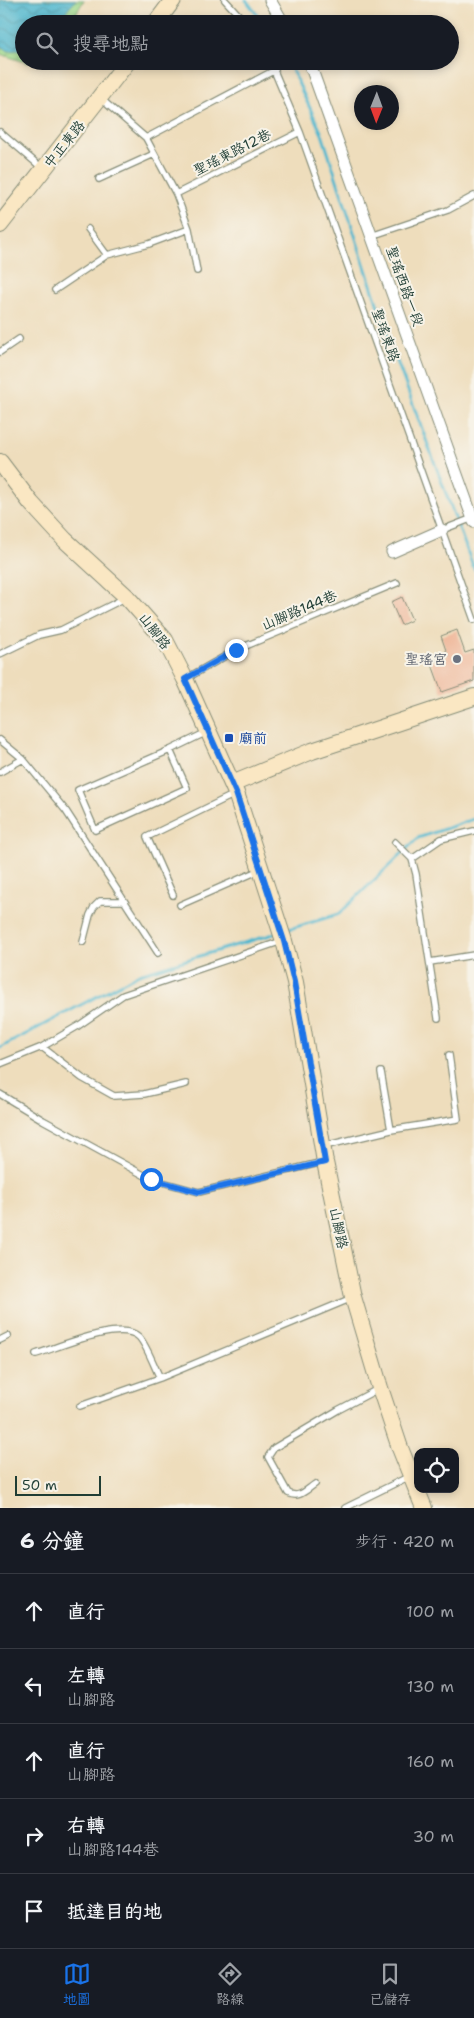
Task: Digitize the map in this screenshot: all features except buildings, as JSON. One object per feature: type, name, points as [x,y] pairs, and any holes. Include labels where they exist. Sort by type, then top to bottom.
[{"type":"main road","points":[[162,15],[173,0]]},
{"type":"main road","name":"中正東路","points":[[3,217],[43,170],[121,70]]},
{"type":"main road","name":"山腳路","points":[[0,462],[31,503],[65,540],[127,597],[166,640],[234,789],[279,924],[294,982],[324,1154],[354,1297],[380,1388],[410,1476],[424,1508]]},
{"type":"main road","points":[[234,789],[312,751],[474,697]]},
{"type":"street","points":[[270,0],[279,15]]},
{"type":"street","name":"聖瑤西路一段","points":[[312,70],[473,520]]},
{"type":"street","points":[[392,552],[442,530]]},
{"type":"lane","points":[[225,0],[238,15]]},
{"type":"lane","points":[[146,138],[275,70]]},
{"type":"lane","name":"聖瑤東路","points":[[275,70],[300,132],[474,620]]},
{"type":"lane","points":[[100,98],[146,138],[176,194],[188,230],[197,271]]},
{"type":"lane","points":[[0,132],[43,170]]},
{"type":"lane","name":"聖瑤東路12巷","points":[[176,194],[300,132]]},
{"type":"lane","points":[[99,179],[154,154]]},
{"type":"lane","points":[[371,236],[448,210],[474,196]]},
{"type":"lane","points":[[88,229],[107,256]]},
{"type":"lane","points":[[55,290],[107,256],[188,230]]},
{"type":"lane","points":[[0,352],[19,339]]},
{"type":"lane","points":[[442,530],[473,520]]},
{"type":"lane","name":"山腳路144巷","points":[[185,679],[236,650],[397,582]]},
{"type":"lane","points":[[0,654],[39,635],[61,630],[127,597]]},
{"type":"lane","points":[[170,750],[187,788],[95,830],[78,790],[170,750],[208,731]]},
{"type":"lane","points":[[0,740],[23,759],[66,811],[158,954]]},
{"type":"lane","points":[[0,772],[23,759]]},
{"type":"lane","points":[[173,895],[146,836],[234,789]]},
{"type":"lane","points":[[412,859],[441,839],[474,831]]},
{"type":"lane","points":[[395,842],[412,859],[416,874],[438,1018]]},
{"type":"lane","points":[[180,905],[261,870]]},
{"type":"lane","points":[[83,942],[94,907],[100,901],[123,901]]},
{"type":"lane","points":[[0,1064],[42,1047],[78,1026],[123,995],[284,941]]},
{"type":"lane","points":[[430,962],[474,955]]},
{"type":"lane","points":[[42,1047],[82,1078],[114,1096],[144,1094],[186,1084]]},
{"type":"lane","points":[[0,1094],[43,1120],[151,1179],[199,1192],[324,1154],[391,1130],[458,1119],[449,1055]]},
{"type":"lane","points":[[381,1072],[391,1130]]},
{"type":"lane","points":[[80,1406],[160,1378],[354,1297]]},
{"type":"lane","points":[[36,1354],[110,1331],[128,1331],[139,1337],[160,1378]]},
{"type":"lane","points":[[0,1340],[8,1336]]},
{"type":"lane","points":[[315,1484],[299,1495],[292,1496],[288,1493],[268,1456],[274,1448],[338,1410],[380,1388]]},
{"type":"lane","points":[[345,1508],[410,1476]]},
{"type":"green space","points":[[0,0],[84,0],[75,15],[15,15],[15,59],[0,54]]},
{"type":"water","points":[[0,0],[76,0],[63,15],[15,15],[15,50],[9,51],[0,46]]},
{"type":"waterway","points":[[246,0],[257,15]]},
{"type":"waterway","points":[[292,70],[322,134],[388,337],[474,569]]},
{"type":"waterway","points":[[286,930],[339,914],[418,838],[474,819]]},
{"type":"waterway","points":[[0,1048],[139,974],[277,933]]},
{"type":"place","name":"聖瑤宮","points":[[457,659]]},
{"type":"place","name":"廟前","points":[[229,738]]},
{"type":"route","points":[[151,1179],[199,1192],[325,1162],[294,982],[277,916],[236,793],[185,679],[236,650]]}]
